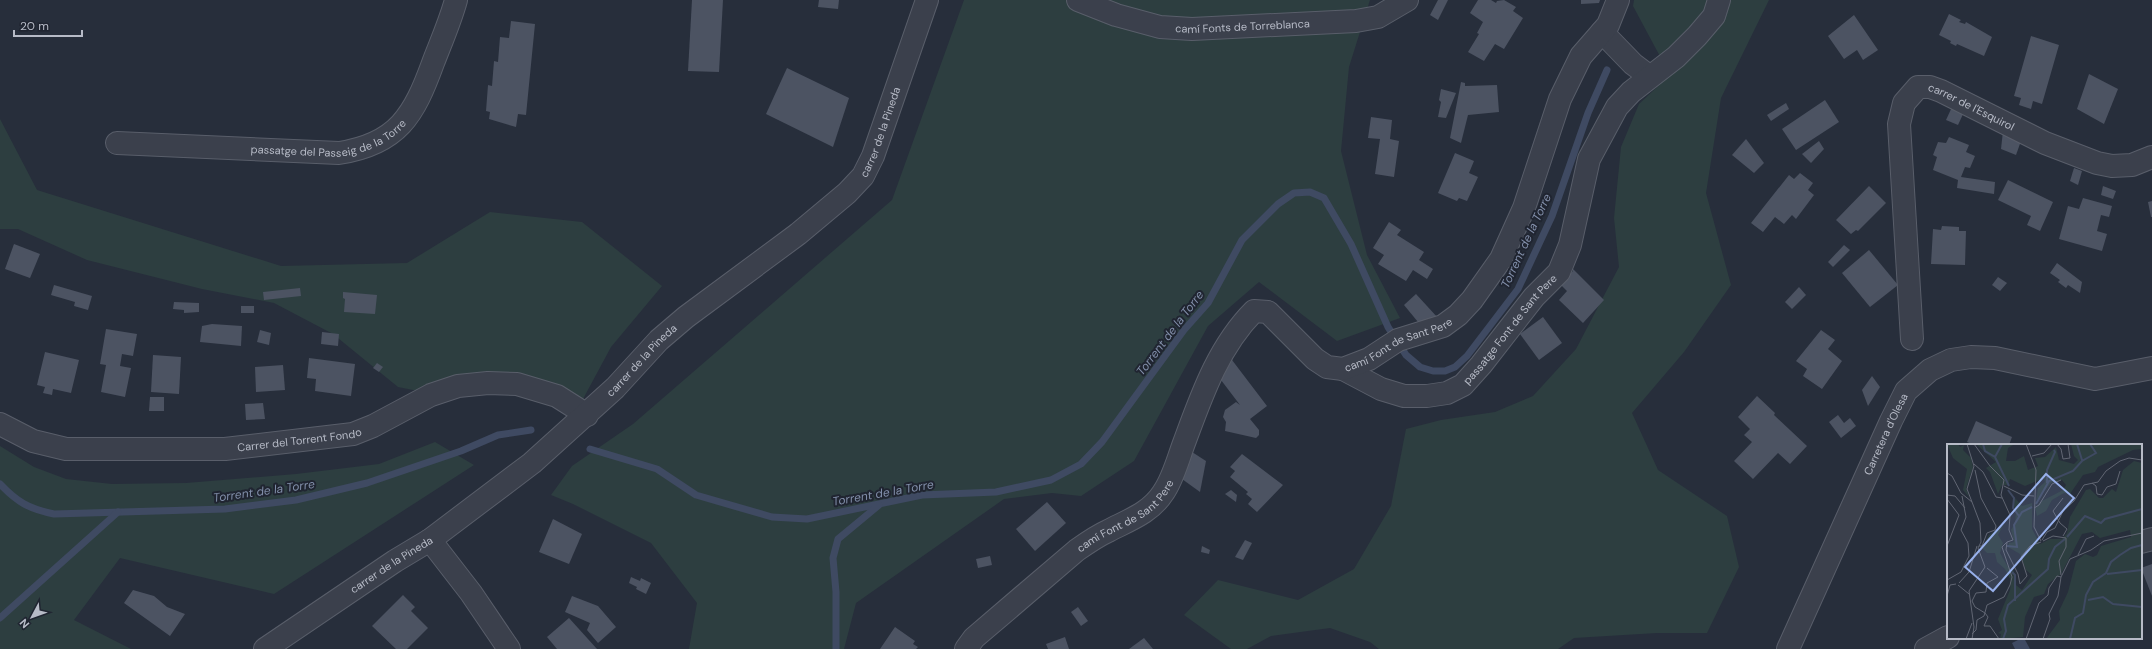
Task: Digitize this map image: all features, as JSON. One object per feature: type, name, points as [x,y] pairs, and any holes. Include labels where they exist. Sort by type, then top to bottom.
[{"type":"street","name":"passatge del Passeig de la Torre","points":[[117,143],[339,153],[371,146],[386,138],[398,128],[412,112],[432,67],[456,0]]},
{"type":"street","name":"carrer de la Pineda","points":[[265,649],[395,561],[430,540],[532,463],[587,415],[665,336],[692,313],[798,234],[847,193],[863,176],[873,156],[927,0]]},
{"type":"street","name":"camí Fonts de Torreblanca","points":[[1078,0],[1096,8],[1138,22],[1160,27],[1192,29],[1356,21],[1378,17],[1407,0]]},
{"type":"street","points":[[1618,0],[1608,25],[1602,32],[1633,64],[1649,76],[1676,57],[1697,36],[1714,16],[1719,0]]},
{"type":"street","name":"camí Font de Sant Pere","points":[[966,649],[974,638],[1077,550],[1099,535],[1143,513],[1163,494],[1171,478],[1204,390],[1241,323],[1254,311],[1268,312],[1315,359],[1327,367],[1343,369],[1355,365],[1398,340],[1443,326],[1458,315],[1472,300],[1502,259],[1524,208],[1560,99],[1581,56],[1602,32]]},
{"type":"street","name":"passatge Font de Sant Pere","points":[[1343,369],[1381,389],[1404,396],[1427,396],[1447,393],[1463,385],[1481,365],[1534,297],[1559,272],[1570,245],[1590,159],[1618,108],[1649,76]]},
{"type":"street","name":"carrer de l'Esquirol","points":[[1912,338],[1898,124],[1904,103],[1918,88],[1930,87],[1941,91],[2045,143],[2097,163],[2112,166],[2132,165],[2152,157]]},
{"type":"street","name":"Carretera d'Olesa","points":[[1788,649],[1906,391],[1930,370],[1951,360],[1971,357],[1995,358],[2095,379],[2152,368]]},
{"type":"street","name":"Carrer del Torrent Fondo","points":[[0,424],[33,441],[66,449],[224,449],[352,434],[373,426],[431,395],[458,386],[488,383],[517,384],[557,396],[587,415]]},
{"type":"street","points":[[2142,542],[2152,539]]},
{"type":"street","points":[[430,540],[471,593],[509,649]]},
{"type":"street","points":[[1926,649],[1947,638]]},
{"type":"shaded area","points":[[964,0],[1370,0],[1349,67],[1341,151],[1367,255],[1400,318],[1337,341],[1259,282],[1208,326],[1134,461],[1081,496],[1052,493],[1004,499],[856,603],[844,649],[689,649],[697,603],[651,543],[573,504],[551,495],[572,466],[633,424],[892,200]]},
{"type":"shaded area","points":[[1634,0],[1769,0],[1721,98],[1706,193],[1731,285],[1684,352],[1632,413],[1658,470],[1727,516],[1739,567],[1707,633],[1657,633],[1574,638],[1558,649],[1379,649],[1370,642],[1330,628],[1271,636],[1247,649],[1231,649],[1184,615],[1218,580],[1298,600],[1354,569],[1391,506],[1406,429],[1441,420],[1495,412],[1533,396],[1576,349],[1619,267],[1614,218],[1621,147],[1639,104],[1670,75],[1633,6]]},
{"type":"shaded area","points":[[0,119],[37,190],[281,266],[407,263],[490,212],[582,222],[662,286],[611,347],[583,399],[552,382],[473,374],[433,394],[398,387],[333,334],[274,303],[202,289],[87,260],[18,229],[0,229]]},
{"type":"shaded area","points":[[435,442],[474,465],[274,594],[120,558],[74,620],[131,649],[0,649],[0,446],[34,467],[66,479],[112,484],[186,483],[296,474],[379,464]]},
{"type":"water","points":[[2020,639],[2025,639],[2030,649],[2015,649],[2012,643]]},
{"type":"building","points":[[692,0],[723,0],[719,72],[688,71]]},
{"type":"building","points":[[819,0],[839,0],[838,9],[818,7]]},
{"type":"building","points":[[1438,0],[1448,0],[1438,20],[1430,15]]},
{"type":"building","points":[[1478,0],[1491,0],[1496,3],[1497,1],[1504,0],[1516,7],[1513,11],[1523,18],[1504,49],[1495,44],[1484,61],[1468,52],[1479,34],[1477,33],[1483,22],[1470,13]]},
{"type":"building","points":[[1581,0],[1600,0],[1599,3],[1581,4]]},
{"type":"building","points":[[1949,14],[1961,20],[1959,22],[1965,24],[1966,22],[1992,37],[1984,56],[1957,44],[1956,46],[1950,43],[1951,41],[1939,35]]},
{"type":"building","points":[[1854,15],[1878,50],[1863,60],[1857,50],[1844,59],[1828,36]]},
{"type":"building","points":[[511,21],[535,24],[526,115],[518,114],[516,127],[489,119],[490,112],[486,111],[488,85],[492,86],[494,61],[498,62],[500,37],[509,38]]},
{"type":"building","points":[[2031,36],[2059,45],[2042,104],[2033,101],[2031,109],[2019,105],[2021,98],[2014,96]]},
{"type":"building","points":[[787,68],[849,98],[833,147],[766,114]]},
{"type":"building","points":[[2089,74],[2118,89],[2104,124],[2077,109]]},
{"type":"building","points":[[1461,82],[1465,83],[1465,86],[1497,85],[1499,112],[1468,115],[1461,143],[1450,138]]},
{"type":"building","points":[[1441,89],[1456,93],[1446,118],[1438,117],[1441,102],[1439,100]]},
{"type":"building","points":[[1825,100],[1839,122],[1796,150],[1782,129]]},
{"type":"building","points":[[1786,103],[1789,109],[1771,121],[1767,115]]},
{"type":"building","points":[[1952,107],[1964,112],[1958,125],[1946,120]]},
{"type":"building","points":[[1371,117],[1392,120],[1390,139],[1399,141],[1394,177],[1375,174],[1380,139],[1368,138]]},
{"type":"building","points":[[2003,131],[2021,141],[2016,155],[2001,149]]},
{"type":"building","points":[[1949,137],[1969,145],[1966,152],[1975,156],[1970,168],[1965,167],[1961,177],[1995,182],[1994,194],[1957,188],[1958,180],[1933,170],[1937,157],[1933,155],[1938,142],[1946,143]]},
{"type":"building","points":[[1746,139],[1764,163],[1754,173],[1732,155]]},
{"type":"building","points":[[1819,141],[1824,149],[1811,163],[1802,154]]},
{"type":"building","points":[[1455,153],[1474,161],[1469,173],[1478,177],[1467,201],[1459,198],[1457,201],[1438,193]]},
{"type":"building","points":[[2074,168],[2082,171],[2078,185],[2070,181]]},
{"type":"building","points":[[1800,173],[1813,183],[1808,190],[1814,195],[1796,219],[1792,215],[1784,224],[1775,217],[1763,232],[1751,223],[1789,175],[1794,179]]},
{"type":"building","points":[[2008,180],[2053,202],[2040,231],[2027,225],[2031,216],[1998,200]]},
{"type":"building","points":[[1869,186],[1886,203],[1858,231],[1856,230],[1851,234],[1836,220]]},
{"type":"building","points":[[2103,186],[2116,191],[2113,199],[2101,195]]},
{"type":"building","points":[[2083,198],[2112,206],[2109,217],[2101,215],[2097,231],[2107,234],[2102,251],[2059,239],[2068,206],[2079,209]]},
{"type":"building","points":[[2152,201],[2152,217],[2151,217],[2148,202]]},
{"type":"building","points":[[1389,222],[1401,230],[1397,235],[1424,252],[1419,260],[1433,269],[1427,279],[1413,270],[1406,281],[1378,264],[1384,255],[1373,248]]},
{"type":"building","points":[[1942,226],[1959,227],[1959,231],[1966,231],[1965,265],[1931,264],[1933,229],[1941,230]]},
{"type":"building","points":[[14,244],[40,254],[30,278],[5,269]]},
{"type":"building","points":[[1844,245],[1850,250],[1833,267],[1828,262]]},
{"type":"building","points":[[1869,250],[1898,285],[1870,307],[1842,273]]},
{"type":"building","points":[[2057,263],[2082,282],[2080,293],[2068,285],[2066,288],[2058,282],[2060,280],[2050,273]]},
{"type":"building","points":[[1571,267],[1604,300],[1583,323],[1559,300],[1567,291],[1560,284],[1573,271]]},
{"type":"building","points":[[1998,277],[2007,283],[2000,291],[1992,285]]},
{"type":"building","points":[[54,285],[92,296],[88,310],[74,306],[75,302],[51,295]]},
{"type":"building","points":[[1799,287],[1806,295],[1792,309],[1785,302]]},
{"type":"building","points":[[300,288],[301,296],[264,300],[263,292]]},
{"type":"building","points":[[343,292],[377,295],[375,314],[344,312],[345,299],[343,298]]},
{"type":"building","points":[[1416,294],[1438,318],[1418,322],[1404,305]]},
{"type":"building","points":[[174,302],[199,303],[199,312],[184,313],[184,310],[173,309]]},
{"type":"building","points":[[241,306],[254,306],[254,313],[241,313]]},
{"type":"building","points":[[1543,317],[1562,343],[1539,360],[1520,334]]},
{"type":"building","points":[[212,324],[242,326],[241,346],[200,342],[202,326]]},
{"type":"building","points":[[106,329],[137,334],[133,356],[122,354],[120,366],[131,368],[125,397],[101,392],[106,365],[100,364]]},
{"type":"building","points":[[260,330],[271,333],[269,345],[257,342]]},
{"type":"building","points":[[1821,330],[1835,340],[1828,349],[1842,361],[1822,389],[1803,376],[1807,369],[1796,361]]},
{"type":"building","points":[[322,332],[339,334],[338,346],[321,344]]},
{"type":"building","points":[[45,352],[79,360],[71,393],[53,389],[52,395],[43,393],[45,387],[37,385]]},
{"type":"building","points":[[153,355],[181,357],[179,394],[151,392]]},
{"type":"building","points":[[309,358],[355,364],[351,396],[315,391],[316,379],[307,378]]},
{"type":"building","points":[[1232,360],[1267,406],[1250,419],[1259,430],[1259,435],[1256,438],[1225,431],[1226,422],[1223,417],[1225,410],[1236,402],[1240,405],[1221,380]]},
{"type":"building","points":[[377,363],[383,367],[379,372],[373,368]]},
{"type":"building","points":[[283,365],[285,390],[256,392],[255,367]]},
{"type":"building","points":[[1872,376],[1880,387],[1868,406],[1862,390]]},
{"type":"building","points":[[1757,396],[1775,413],[1774,415],[1807,446],[1790,464],[1778,453],[1753,479],[1734,461],[1752,442],[1744,435],[1750,429],[1738,417]]},
{"type":"building","points":[[150,397],[164,397],[164,411],[149,411]]},
{"type":"building","points":[[263,403],[265,419],[246,420],[245,404]]},
{"type":"building","points":[[1838,415],[1844,423],[1850,418],[1856,426],[1841,438],[1829,422]]},
{"type":"building","points":[[1976,421],[2012,437],[2009,444],[1972,444],[1967,442]]},
{"type":"building","points":[[1192,452],[1206,461],[1200,492],[1182,479]]},
{"type":"building","points":[[1242,454],[1283,485],[1257,512],[1248,504],[1252,499],[1246,494],[1248,492],[1230,477],[1235,471],[1230,467]]},
{"type":"building","points":[[1231,490],[1237,495],[1236,502],[1225,494]]},
{"type":"building","points":[[1047,502],[1066,523],[1035,551],[1016,529]]},
{"type":"building","points":[[553,519],[582,534],[569,564],[539,552]]},
{"type":"building","points":[[1245,540],[1252,543],[1243,560],[1235,557]]},
{"type":"building","points":[[1202,546],[1210,550],[1209,554],[1201,552]]},
{"type":"building","points":[[990,556],[992,565],[978,568],[976,559]]},
{"type":"building","points":[[2152,564],[2152,596],[2142,571],[2142,568]]},
{"type":"building","points":[[631,577],[640,581],[641,578],[651,583],[646,594],[636,589],[637,587],[629,583]]},
{"type":"building","points":[[133,590],[154,596],[167,607],[185,614],[170,636],[124,603]]},
{"type":"building","points":[[403,595],[415,607],[411,611],[428,628],[407,649],[396,649],[372,626]]},
{"type":"building","points":[[572,596],[598,606],[616,627],[598,643],[587,630],[590,623],[565,612]]},
{"type":"building","points":[[1078,607],[1088,621],[1081,626],[1071,612]]},
{"type":"building","points":[[569,618],[597,649],[557,649],[547,637]]},
{"type":"building","points":[[895,627],[915,641],[913,644],[918,647],[916,649],[880,649]]},
{"type":"building","points":[[1065,637],[1069,649],[1048,649],[1046,644]]},
{"type":"building","points":[[1144,638],[1153,649],[1129,649]]},
{"type":"waterway","name":"Torrent de la Torre","points":[[590,449],[657,469],[696,495],[772,517],[807,519],[922,495],[996,492],[1051,480],[1081,464],[1102,442],[1184,330],[1208,303],[1242,240],[1278,204],[1294,193],[1310,192],[1324,198],[1351,244],[1388,327],[1406,355],[1420,367],[1433,371],[1445,371],[1455,367],[1467,356],[1518,289],[1552,216],[1588,113],[1607,70]]},
{"type":"waterway","name":"Torrent de la Torre","points":[[0,484],[12,496],[24,504],[37,510],[54,514],[225,509],[296,500],[367,483],[461,451],[498,435],[531,430]]},
{"type":"waterway","points":[[836,649],[836,592],[833,558],[838,539],[879,505]]},
{"type":"waterway","points":[[0,618],[118,512]]}]
